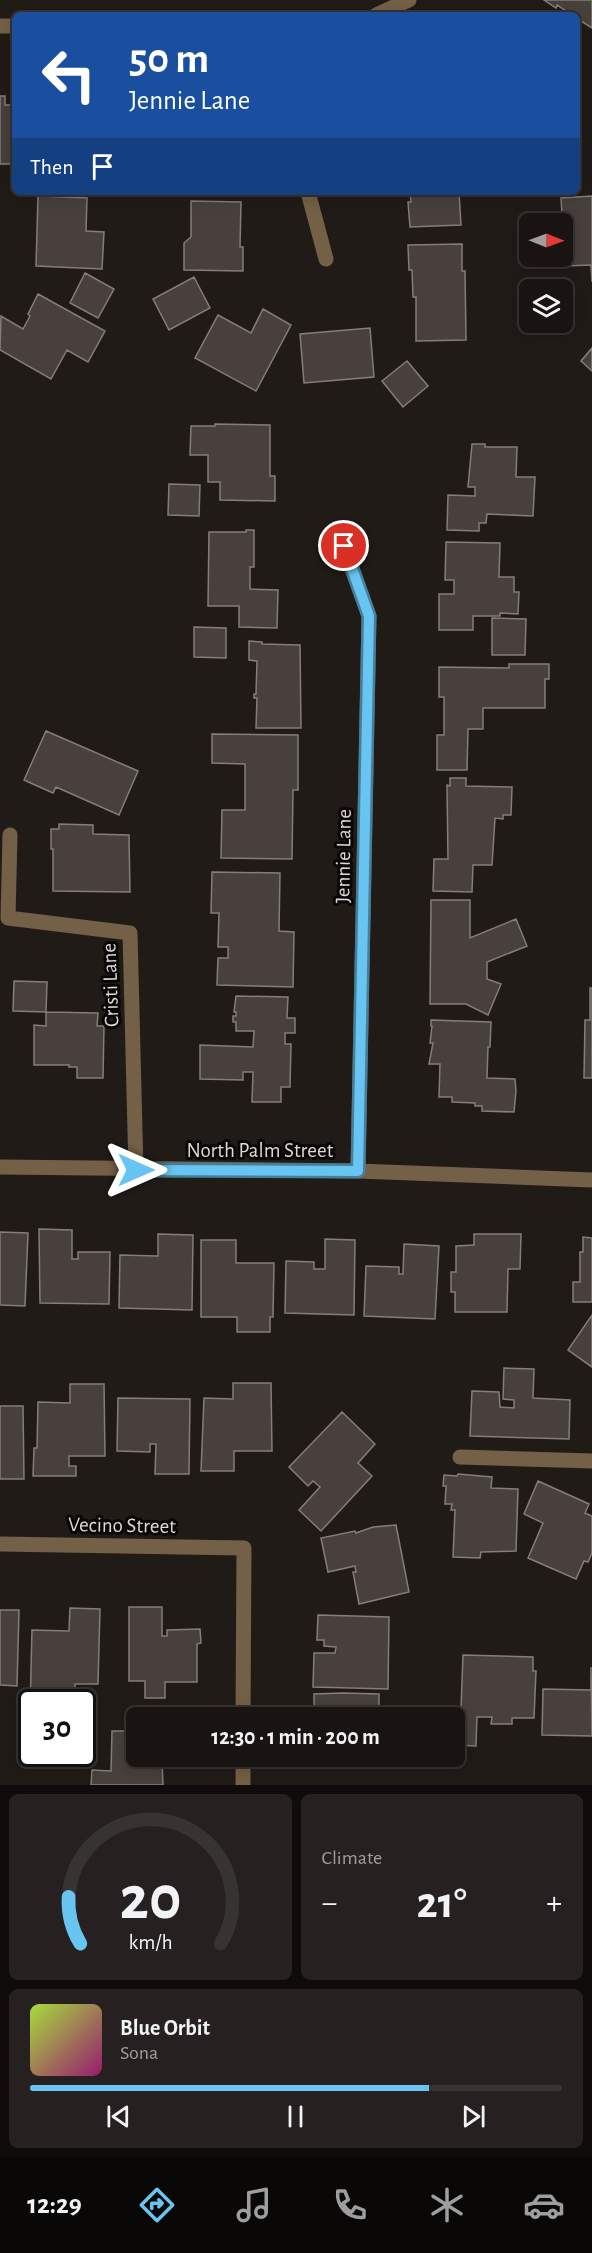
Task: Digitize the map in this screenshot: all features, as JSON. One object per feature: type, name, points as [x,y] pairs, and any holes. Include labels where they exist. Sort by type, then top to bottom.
[{"type":"street","points":[[383,12],[409,0]]},
{"type":"street","points":[[309,195],[326,259]]},
{"type":"street","name":"Jennie Lane","points":[[344,546],[369,616],[358,1171]]},
{"type":"street","name":"Cristi Lane","points":[[9,835],[8,918],[130,933],[136,1170]]},
{"type":"street","name":"North Palm Street","points":[[0,1167],[358,1171],[592,1180]]},
{"type":"street","points":[[460,1457],[592,1461]]},
{"type":"street","name":"Vecino Street","points":[[0,1544],[244,1548],[243,1707]]},
{"type":"street","points":[[243,1767],[243,1785]]},
{"type":"building","points":[[544,0],[592,0],[592,28],[580,20],[580,12],[568,12],[557,5],[556,8]]},
{"type":"building","points":[[0,96],[5,96],[5,105],[12,105],[12,164],[0,164]]},
{"type":"building","points":[[410,195],[459,195],[461,225],[410,227],[408,202],[411,202]]},
{"type":"building","points":[[38,196],[87,198],[86,231],[104,232],[102,269],[36,266]]},
{"type":"building","points":[[592,196],[592,282],[591,265],[573,266],[573,213],[562,213],[561,198]]},
{"type":"building","points":[[191,201],[241,202],[240,247],[243,247],[243,271],[184,270],[184,243],[191,237]]},
{"type":"building","points":[[462,244],[462,271],[465,271],[466,340],[416,341],[416,297],[413,297],[408,245]]},
{"type":"building","points":[[85,273],[114,289],[98,318],[70,303]]},
{"type":"building","points":[[194,277],[210,308],[169,330],[153,299]]},
{"type":"building","points":[[38,294],[105,331],[88,362],[67,350],[51,379],[0,350],[1,316],[23,329]]},
{"type":"building","points":[[263,309],[291,325],[256,391],[195,358],[218,315],[251,333]]},
{"type":"building","points":[[370,328],[374,377],[304,383],[300,334]]},
{"type":"building","points":[[592,348],[592,371],[581,361]]},
{"type":"building","points":[[407,361],[428,386],[403,407],[382,381]]},
{"type":"building","points":[[215,424],[270,425],[270,476],[275,476],[275,501],[220,500],[220,482],[208,482],[208,455],[190,455],[191,426],[215,426]]},
{"type":"building","points":[[472,444],[485,444],[485,447],[517,447],[516,477],[535,477],[533,516],[487,514],[486,523],[479,523],[479,531],[447,530],[448,495],[475,496],[475,487],[468,487]]},
{"type":"building","points":[[169,484],[200,485],[199,516],[168,515]]},
{"type":"building","points":[[246,530],[254,530],[254,567],[250,567],[250,589],[278,590],[277,628],[239,627],[239,606],[208,606],[209,532],[246,532]]},
{"type":"building","points":[[446,542],[500,543],[499,577],[514,577],[514,592],[519,592],[518,614],[473,616],[473,630],[439,630],[439,594],[454,594],[454,580],[445,580]]},
{"type":"building","points":[[492,618],[526,619],[525,655],[492,655]]},
{"type":"building","points":[[194,627],[226,628],[226,658],[194,657]]},
{"type":"building","points":[[249,641],[262,642],[262,644],[300,645],[301,728],[256,728],[257,698],[254,698],[254,694],[256,694],[257,661],[249,660]]},
{"type":"building","points":[[509,664],[549,664],[549,679],[545,679],[545,708],[483,708],[483,729],[468,729],[467,770],[437,770],[437,735],[444,735],[444,697],[439,697],[439,667],[509,668]]},
{"type":"building","points":[[46,731],[138,771],[119,815],[56,787],[53,793],[24,780]]},
{"type":"building","points":[[212,734],[298,735],[298,790],[293,790],[292,859],[221,858],[222,810],[245,810],[245,764],[212,763]]},
{"type":"building","points":[[450,778],[466,778],[466,786],[512,787],[511,815],[503,815],[503,819],[495,818],[492,865],[473,865],[472,892],[433,891],[434,859],[448,859],[447,785],[450,786]]},
{"type":"building","points":[[59,824],[93,825],[93,834],[129,835],[130,892],[53,891],[51,829],[59,829]]},
{"type":"building","points":[[212,872],[280,873],[279,931],[294,932],[293,987],[217,985],[218,958],[228,958],[228,947],[218,947],[219,913],[211,913]]},
{"type":"building","points":[[431,900],[470,900],[470,938],[516,919],[527,946],[487,962],[487,979],[501,984],[488,1015],[466,1004],[430,1004]]},
{"type":"building","points":[[14,981],[47,982],[46,1012],[13,1011]]},
{"type":"building","points":[[590,988],[592,988],[592,1078],[584,1078],[585,1020],[590,1020]]},
{"type":"building","points":[[236,996],[288,997],[287,1018],[295,1018],[295,1033],[285,1033],[285,1044],[291,1044],[290,1087],[281,1087],[281,1102],[252,1102],[253,1072],[243,1072],[243,1080],[200,1079],[200,1045],[253,1047],[254,1031],[236,1031],[236,1022],[233,1022],[233,1016],[236,1016],[234,1012]]},
{"type":"building","points":[[46,1012],[98,1013],[97,1026],[104,1026],[103,1078],[77,1078],[77,1067],[69,1067],[69,1065],[34,1065],[34,1025],[46,1026]]},
{"type":"building","points":[[431,1020],[491,1022],[487,1078],[515,1079],[514,1112],[482,1111],[482,1106],[475,1106],[475,1103],[452,1102],[452,1097],[439,1097],[440,1064],[429,1064],[433,1043],[430,1043]]},
{"type":"building","points":[[39,1229],[72,1230],[72,1259],[78,1259],[78,1252],[110,1252],[109,1304],[40,1303]]},
{"type":"building","points":[[0,1232],[28,1233],[25,1306],[0,1305]]},
{"type":"building","points":[[158,1234],[193,1235],[192,1310],[119,1308],[120,1255],[158,1256]]},
{"type":"building","points":[[474,1234],[521,1234],[520,1269],[508,1269],[507,1312],[455,1312],[455,1292],[451,1292],[451,1272],[456,1272],[456,1246],[474,1245]]},
{"type":"building","points":[[583,1237],[592,1238],[592,1302],[573,1302],[573,1282],[580,1282],[580,1252],[583,1252]]},
{"type":"building","points":[[325,1239],[355,1240],[354,1315],[285,1313],[286,1261],[314,1262],[314,1269],[325,1269]]},
{"type":"building","points":[[201,1240],[236,1240],[236,1263],[274,1263],[273,1317],[270,1317],[270,1332],[237,1332],[237,1317],[201,1317]]},
{"type":"building","points":[[404,1244],[439,1246],[435,1319],[364,1316],[366,1266],[399,1267],[399,1274],[403,1274]]},
{"type":"building","points":[[592,1315],[592,1367],[568,1350]]},
{"type":"building","points":[[504,1368],[534,1369],[533,1398],[570,1400],[569,1439],[470,1436],[472,1391],[499,1392],[500,1407],[514,1408],[514,1400],[503,1399]]},
{"type":"building","points":[[233,1383],[271,1383],[272,1451],[234,1451],[234,1471],[201,1471],[204,1398],[233,1399]]},
{"type":"building","points":[[70,1384],[104,1384],[105,1456],[69,1456],[69,1466],[76,1466],[76,1476],[33,1476],[34,1448],[37,1448],[38,1402],[70,1403]]},
{"type":"building","points":[[118,1398],[190,1399],[189,1474],[155,1474],[156,1444],[150,1444],[150,1452],[117,1451]]},
{"type":"building","points":[[0,1406],[23,1406],[24,1479],[0,1479]]},
{"type":"building","points":[[342,1412],[375,1444],[358,1463],[372,1476],[321,1531],[299,1510],[320,1487],[313,1481],[308,1486],[289,1467]]},
{"type":"building","points":[[458,1474],[492,1477],[491,1488],[518,1489],[516,1551],[481,1552],[480,1558],[453,1557],[455,1510],[451,1510],[452,1504],[445,1504],[446,1486],[443,1486],[444,1475],[457,1476]]},
{"type":"building","points":[[538,1481],[589,1504],[585,1513],[592,1516],[592,1553],[588,1562],[584,1561],[576,1579],[528,1558],[543,1523],[524,1514]]},
{"type":"building","points":[[396,1525],[409,1592],[359,1604],[353,1572],[356,1572],[355,1566],[328,1572],[321,1538],[355,1531],[356,1533],[373,1527]]},
{"type":"building","points":[[129,1607],[162,1607],[162,1636],[167,1636],[167,1630],[200,1629],[201,1643],[197,1644],[197,1682],[165,1682],[165,1698],[145,1698],[145,1681],[129,1681]]},
{"type":"building","points":[[70,1608],[100,1609],[98,1684],[75,1684],[75,1689],[31,1689],[32,1630],[69,1631]]},
{"type":"building","points":[[0,1610],[19,1610],[17,1686],[0,1685]]},
{"type":"building","points":[[318,1615],[389,1617],[388,1689],[313,1687],[314,1653],[335,1653],[336,1647],[324,1646],[324,1640],[317,1640]]},
{"type":"building","points":[[463,1655],[533,1657],[533,1671],[536,1671],[534,1718],[512,1718],[512,1724],[491,1724],[492,1717],[477,1717],[476,1746],[465,1746],[465,1707],[461,1707]]},
{"type":"building","points":[[591,1667],[592,1736],[542,1735],[543,1689],[591,1690]]},
{"type":"building","points":[[314,1694],[379,1694],[379,1707],[314,1707]]},
{"type":"building","points":[[112,1731],[126,1731],[126,1767],[162,1767],[163,1785],[91,1785],[92,1770],[111,1771]]},
{"type":"route","points":[[136,1170],[358,1171],[369,616],[344,546]]}]
